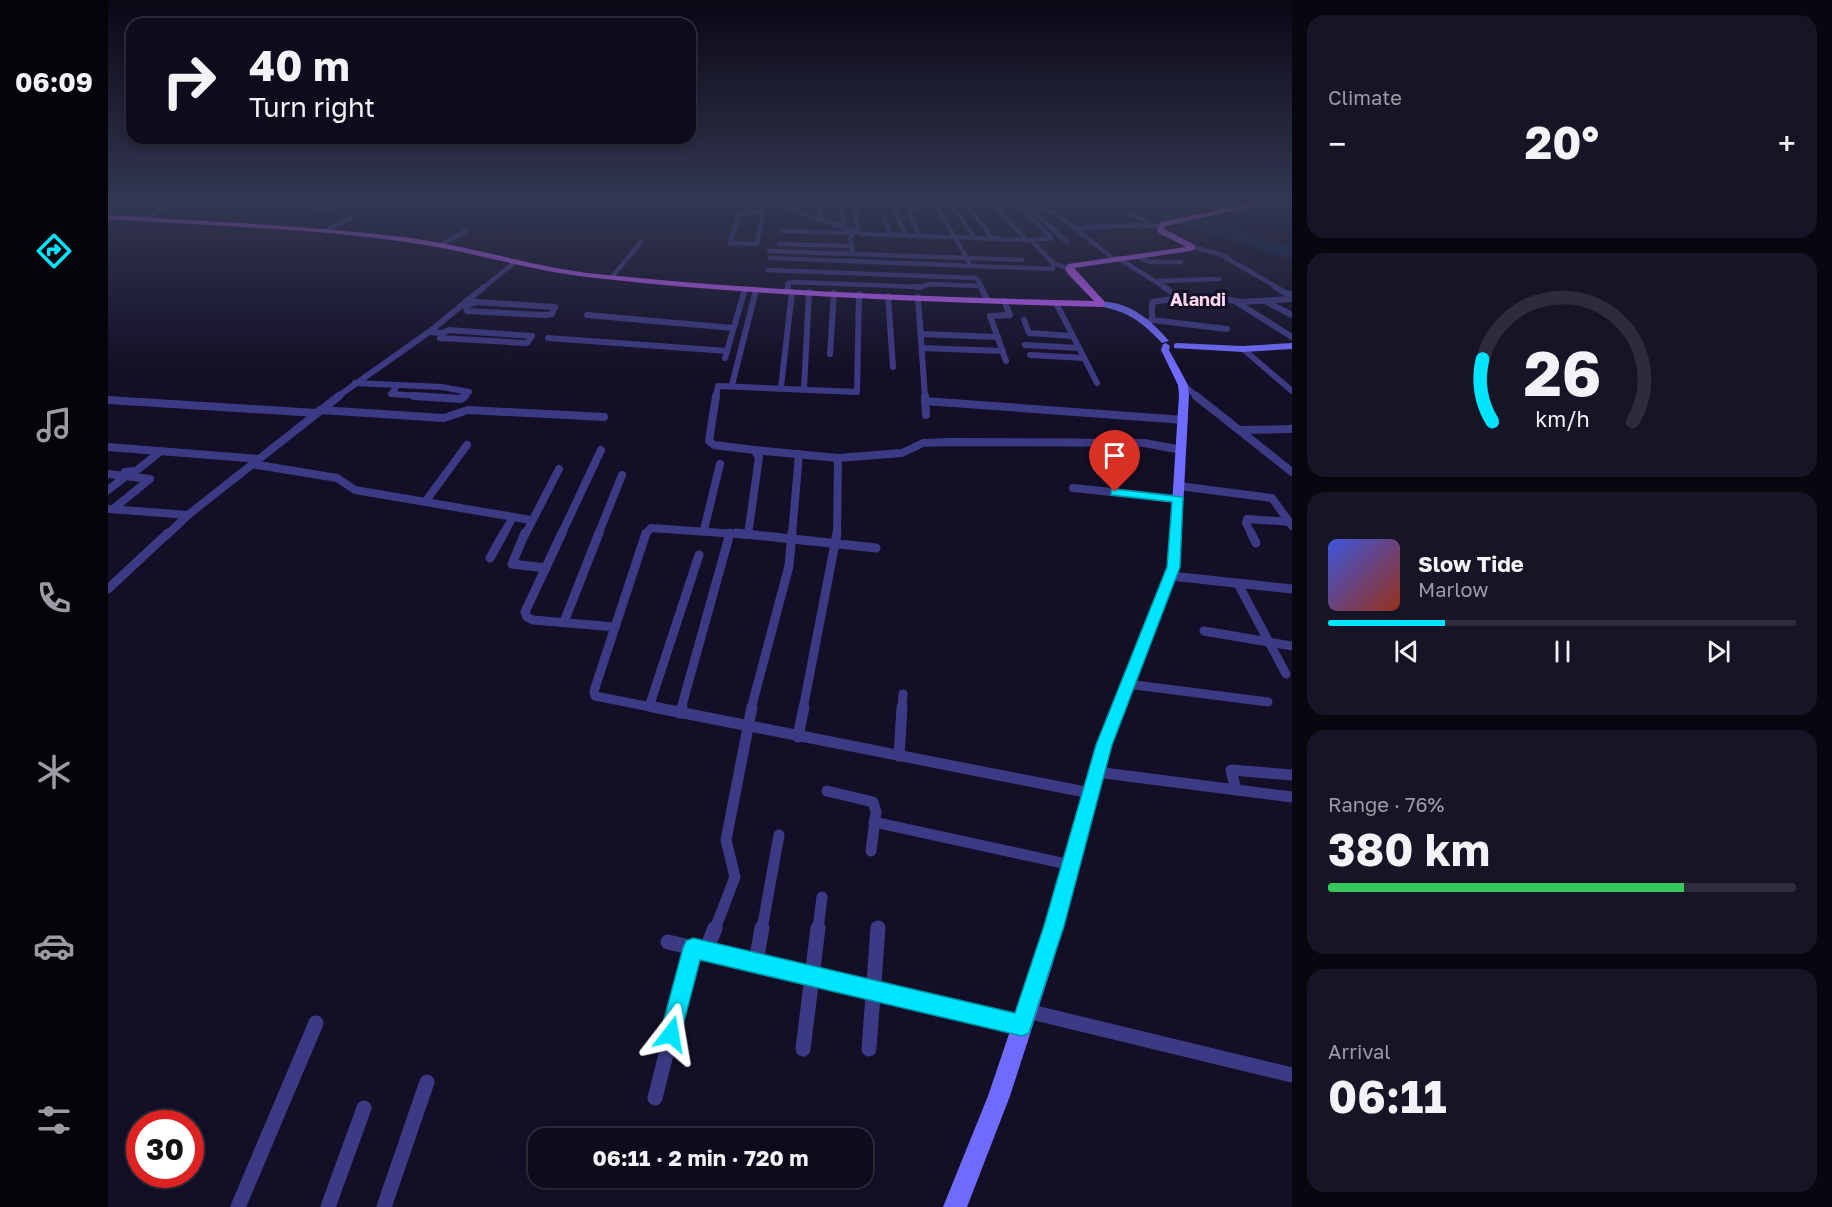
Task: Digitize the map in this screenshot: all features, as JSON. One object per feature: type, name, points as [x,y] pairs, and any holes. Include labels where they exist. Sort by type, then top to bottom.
[{"type":"main road","points":[[499,258],[555,271],[756,290],[1102,304],[1124,307],[1150,321],[1169,344],[1206,349],[1292,346]]},
{"type":"main road","points":[[1102,304],[1069,269],[1076,265],[1114,258]]},
{"type":"main road","points":[[955,1207],[999,1096],[1071,865],[1096,771],[1127,684],[1171,576],[1176,554],[1184,420],[1183,385],[1165,350],[1169,344]]},
{"type":"street","points":[[612,277],[627,258]]},
{"type":"street","points":[[778,258],[1053,269],[1053,262]]},
{"type":"street","points":[[967,258],[987,300]]},
{"type":"street","points":[[999,258],[1022,260]]},
{"type":"street","points":[[1049,258],[1069,269]]},
{"type":"street","points":[[1117,258],[1157,281],[1180,298]]},
{"type":"street","points":[[1141,258],[1149,262],[1181,262]]},
{"type":"street","points":[[1227,258],[1291,297]]},
{"type":"street","points":[[108,589],[188,515],[355,383],[427,333],[515,262]]},
{"type":"street","points":[[768,270],[976,278]]},
{"type":"street","points":[[1157,281],[1219,279]]},
{"type":"street","points":[[781,387],[790,291],[788,283],[920,287],[927,284],[980,286]]},
{"type":"street","points":[[548,338],[726,354],[745,289]]},
{"type":"street","points":[[732,385],[756,290]]},
{"type":"street","points":[[804,389],[809,292]]},
{"type":"street","points":[[830,354],[834,293]]},
{"type":"street","points":[[859,294],[858,392],[718,386],[710,441],[714,445],[838,458],[902,453],[923,443],[948,442],[1144,443],[1182,450]]},
{"type":"street","points":[[888,296],[893,367]]},
{"type":"street","points":[[918,297],[926,415]]},
{"type":"street","points":[[1227,329],[1150,321],[1152,302],[1180,298],[1263,301],[1291,297]]},
{"type":"street","points":[[1004,300],[1010,315],[990,316],[1006,361]]},
{"type":"street","points":[[466,301],[555,307],[552,314],[544,315],[467,311],[466,305],[477,302]]},
{"type":"street","points":[[1235,301],[1292,337]]},
{"type":"street","points":[[1263,301],[1292,315]]},
{"type":"street","points":[[1056,303],[1097,383]]},
{"type":"street","points":[[587,315],[732,328]]},
{"type":"street","points":[[1024,320],[1029,333],[1072,336]]},
{"type":"street","points":[[427,333],[441,334],[449,330],[532,336],[527,343],[520,344],[443,339],[439,338],[441,334]]},
{"type":"street","points":[[1284,332],[1292,330]]},
{"type":"street","points":[[921,334],[998,337]]},
{"type":"street","points":[[1025,345],[1079,348]]},
{"type":"street","points":[[922,348],[1003,351]]},
{"type":"street","points":[[1243,349],[1292,391]]},
{"type":"street","points":[[1030,355],[1084,358]]},
{"type":"street","points":[[355,383],[442,387],[469,392],[463,399],[391,394],[397,386]]},
{"type":"street","points":[[1183,385],[1292,472]]},
{"type":"street","points":[[434,398],[442,387]]},
{"type":"street","points":[[108,400],[444,418],[454,417],[468,410],[604,417]]},
{"type":"street","points":[[925,401],[1184,420]]},
{"type":"street","points":[[1239,430],[1292,429]]},
{"type":"street","points":[[425,502],[467,445]]},
{"type":"street","points":[[108,447],[256,461],[337,478],[355,490],[531,520]]},
{"type":"street","points":[[601,450],[525,612],[527,617],[615,627]]},
{"type":"street","points":[[748,534],[759,456],[754,450]]},
{"type":"street","points":[[108,472],[136,471],[161,451]]},
{"type":"street","points":[[655,1098],[699,950],[735,877],[726,840],[747,726],[789,566],[799,454]]},
{"type":"street","points":[[798,737],[835,543],[839,510],[838,458]]},
{"type":"street","points":[[704,530],[720,464]]},
{"type":"street","points":[[546,567],[512,564],[531,520],[559,469]]},
{"type":"street","points":[[108,472],[150,479],[111,509]]},
{"type":"street","points":[[564,622],[622,475]]},
{"type":"street","points":[[108,490],[126,476]]},
{"type":"street","points":[[1073,488],[1272,498],[1291,523]]},
{"type":"street","points":[[111,509],[188,515]]},
{"type":"street","points":[[490,558],[513,517]]},
{"type":"street","points":[[1256,543],[1246,523],[1247,519],[1291,523]]},
{"type":"street","points":[[876,548],[704,530],[651,528],[646,532],[594,691],[595,696],[1090,793]]},
{"type":"street","points":[[680,712],[730,533]]},
{"type":"street","points":[[650,707],[699,555]]},
{"type":"street","points":[[1171,576],[1289,589],[1292,597]]},
{"type":"street","points":[[1238,585],[1286,674]]},
{"type":"street","points":[[1204,631],[1292,645]]},
{"type":"street","points":[[1127,684],[1268,702]]},
{"type":"street","points":[[899,756],[903,694]]},
{"type":"street","points":[[1236,790],[1231,770],[1292,775]]},
{"type":"street","points":[[1096,771],[1292,797]]},
{"type":"street","points":[[827,791],[873,802],[876,806],[871,851]]},
{"type":"street","points":[[874,822],[1071,865]]},
{"type":"street","points":[[756,962],[779,835]]},
{"type":"street","points":[[803,1048],[822,897]]},
{"type":"street","points":[[868,1049],[878,928]]},
{"type":"street","points":[[668,942],[874,990],[1024,1018],[1292,1075]]},
{"type":"street","points":[[238,1207],[316,1023]]},
{"type":"street","points":[[384,1207],[427,1082]]},
{"type":"street","points":[[328,1207],[364,1108]]},
{"type":"district","name":"Alandi","points":[[1198,300]]},
{"type":"route","points":[[671,1034],[693,948],[1022,1025],[1054,926],[1104,745],[1174,567],[1178,499],[1115,492]]}]
